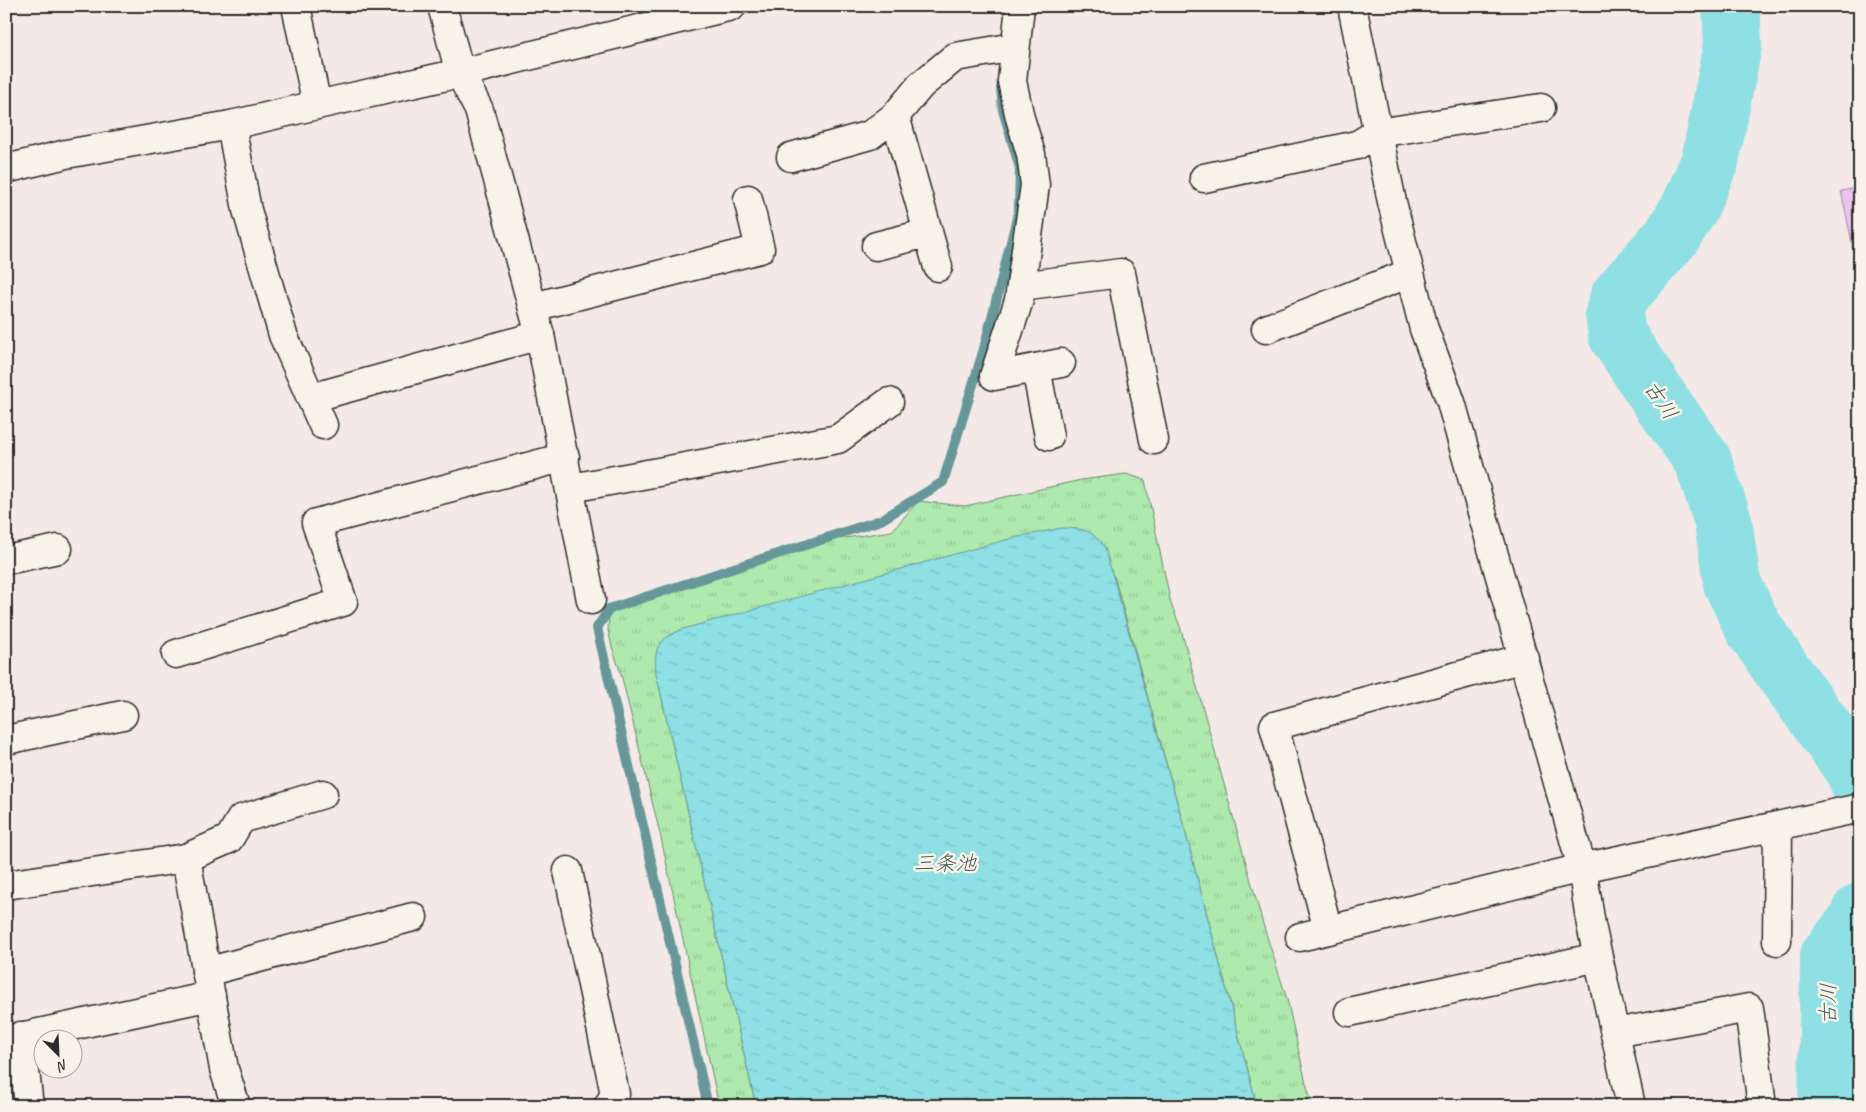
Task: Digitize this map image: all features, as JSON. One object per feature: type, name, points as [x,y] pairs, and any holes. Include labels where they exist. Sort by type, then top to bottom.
[{"type":"street","points":[[296,6],[317,105]]},
{"type":"street","points":[[442,6],[460,73],[478,110],[540,335],[571,488],[591,600]]},
{"type":"street","points":[[1020,6],[1007,48],[1012,81],[1031,154],[1036,185],[1019,300],[994,376],[1049,366],[1049,436]]},
{"type":"street","points":[[1352,6],[1392,202],[1424,329],[1451,402],[1582,868],[1598,957],[1631,1106]]},
{"type":"street","points":[[6,169],[66,154],[231,125],[460,73],[718,8]]},
{"type":"street","points":[[791,156],[870,135],[895,116],[921,86],[955,57],[1007,48]]},
{"type":"street","points":[[1204,178],[1357,145],[1377,133],[1541,108]]},
{"type":"street","points":[[895,116],[938,267]]},
{"type":"street","points":[[231,125],[247,210],[283,335],[323,425]]},
{"type":"street","points":[[533,308],[760,249],[748,200]]},
{"type":"street","points":[[876,246],[928,232]]},
{"type":"street","points":[[1021,286],[1121,273],[1154,440]]},
{"type":"street","points":[[1266,329],[1410,273]]},
{"type":"street","points":[[311,398],[540,335]]},
{"type":"street","points":[[571,488],[838,439],[890,402]]},
{"type":"street","points":[[176,654],[343,602],[316,523],[565,457]]},
{"type":"street","points":[[6,560],[58,549]]},
{"type":"street","points":[[1328,930],[1274,726],[1524,658]]},
{"type":"street","points":[[6,740],[123,715]]},
{"type":"street","points":[[6,885],[186,858],[229,839],[241,819],[323,794]]},
{"type":"street","points":[[1300,937],[1582,868],[1857,809]]},
{"type":"street","points":[[1777,941],[1778,826]]},
{"type":"street","points":[[186,858],[224,1069],[236,1106]]},
{"type":"street","points":[[568,871],[615,1094],[608,1106]]},
{"type":"street","points":[[29,1106],[14,1038],[208,984],[413,917]]},
{"type":"street","points":[[1349,1012],[1598,957]]},
{"type":"street","points":[[1615,1033],[1749,1008],[1762,1106]]},
{"type":"green space","points":[[1126,474],[1145,480],[1171,604],[1180,626],[1263,924],[1287,999],[1313,1106],[1257,1106],[1184,827],[1114,576],[656,673],[756,1106],[719,1106],[661,838],[621,674],[608,630],[609,615],[620,608],[838,539],[892,531],[918,501],[965,506],[1081,480]]},
{"type":"water","name":"三条池","points":[[1062,528],[1087,531],[1096,537],[1105,548],[1184,827],[1257,1106],[756,1106],[656,673],[656,656],[659,645],[663,640],[683,629],[1013,538]]},
{"type":"building","points":[[1860,187],[1860,265],[1857,266],[1841,191]]},
{"type":"waterway","name":"古川","points":[[1731,6],[1733,45],[1710,161],[1690,207],[1672,236],[1619,297],[1614,313],[1617,335],[1703,461],[1723,521],[1732,583],[1753,627],[1854,770],[1860,785]]},
{"type":"waterway","points":[[708,1106],[597,628],[609,609],[881,520],[943,482],[984,349],[1019,210],[1020,168],[1003,110],[1001,88]]},
{"type":"waterway","name":"古川","points":[[1827,1106],[1829,956],[1858,920],[1860,912]]}]
